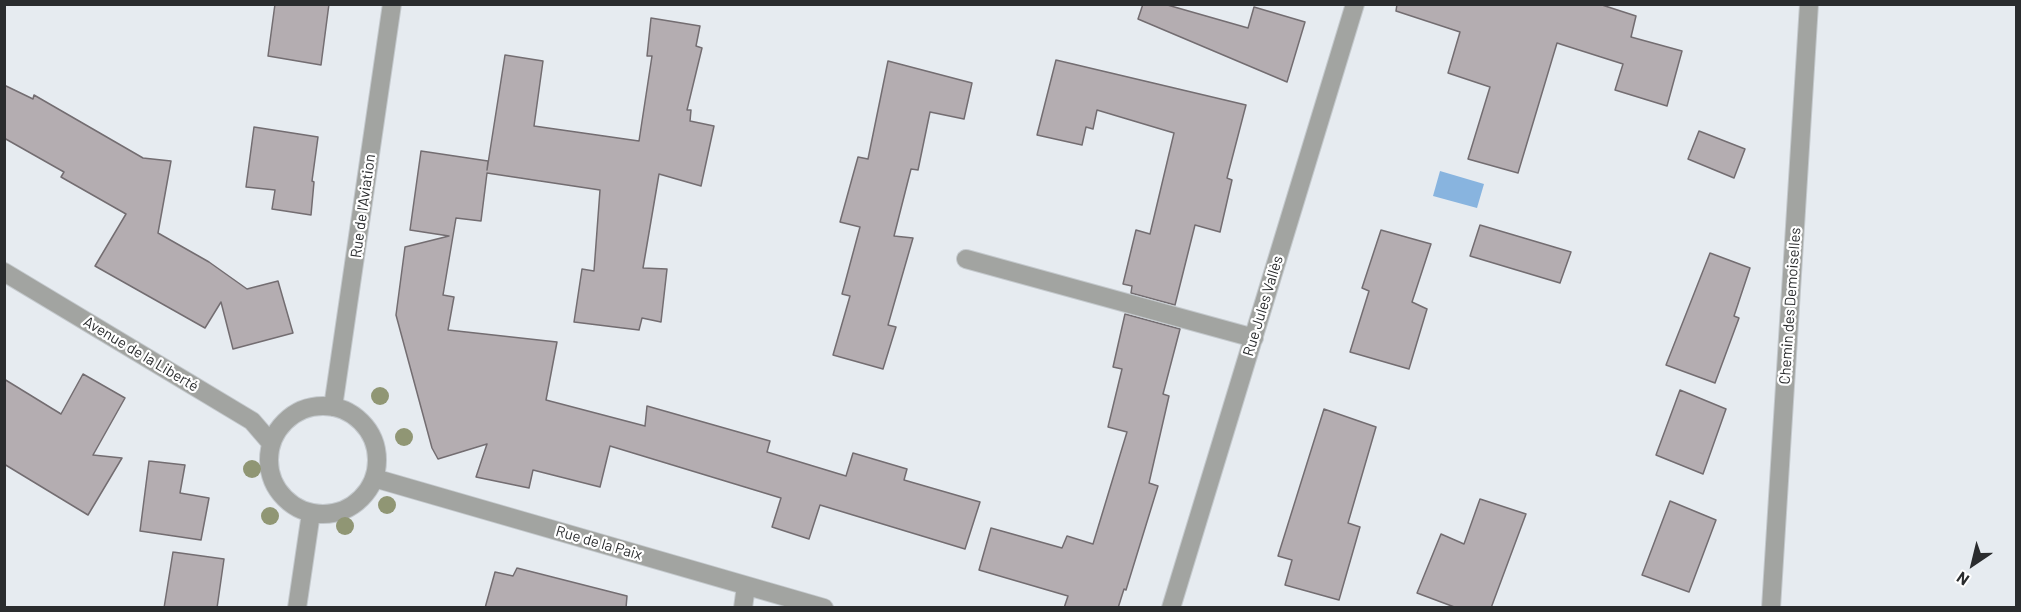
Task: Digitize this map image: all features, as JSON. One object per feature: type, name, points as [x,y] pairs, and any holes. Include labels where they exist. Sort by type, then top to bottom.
[{"type":"street","name":"Rue de l'Aviation","points":[[333,407],[392,4]]},
{"type":"street","name":"Rue Jules Vallès","points":[[1171,608],[1355,4]]},
{"type":"street","name":"Chemin des Demoiselles","points":[[1771,608],[1809,4]]},
{"type":"street","points":[[966,259],[1254,338]]},
{"type":"street","name":"Avenue de la Liberté","points":[[4,272],[252,421],[272,443]]},
{"type":"street","points":[[318,406],[333,407],[351,413],[365,426],[374,441],[378,460],[375,478],[362,498],[342,511],[327,514],[311,513],[295,506],[281,494],[272,479],[269,461],[272,443],[289,417],[318,406]]},
{"type":"street","name":"Rue de la Paix","points":[[375,478],[824,608]]},
{"type":"street","points":[[297,608],[311,513]]},
{"type":"street","points":[[743,608],[746,586]]},
{"type":"water","points":[[1440,171],[1484,184],[1477,208],[1433,196]]},
{"type":"building","points":[[275,4],[329,4],[321,65],[268,56]]},
{"type":"building","points":[[1143,4],[1164,4],[1248,28],[1254,7],[1305,22],[1287,82],[1138,19]]},
{"type":"building","points":[[1397,4],[1599,4],[1636,16],[1631,37],[1682,51],[1667,106],[1615,90],[1623,64],[1557,43],[1518,173],[1468,159],[1490,87],[1448,73],[1460,32],[1396,11]]},
{"type":"building","points":[[651,18],[700,26],[696,46],[702,48],[687,110],[691,110],[690,121],[714,126],[701,186],[659,174],[643,268],[667,269],[661,322],[642,318],[639,330],[574,322],[582,269],[594,271],[600,190],[487,173],[481,221],[456,218],[443,295],[454,297],[448,330],[557,342],[546,400],[645,426],[647,406],[770,441],[767,452],[846,476],[853,453],[907,469],[904,480],[980,502],[965,549],[820,505],[809,539],[772,527],[781,498],[610,446],[600,487],[533,470],[529,488],[476,477],[487,444],[438,459],[432,448],[396,315],[405,247],[449,236],[410,230],[421,151],[488,161],[487,170],[505,55],[543,61],[534,126],[639,141],[652,56],[647,56]]},
{"type":"building","points":[[1056,60],[1246,105],[1227,178],[1232,180],[1220,232],[1195,225],[1175,305],[1131,293],[1132,286],[1123,284],[1136,230],[1150,234],[1174,133],[1097,110],[1093,129],[1086,127],[1082,145],[1037,135]]},
{"type":"building","points":[[888,61],[972,83],[964,119],[930,112],[918,170],[911,169],[894,236],[913,238],[888,325],[896,327],[883,369],[833,355],[850,296],[842,294],[860,227],[840,222],[858,157],[868,159]]},
{"type":"building","points":[[4,85],[33,99],[34,95],[143,158],[171,161],[158,233],[209,262],[247,289],[278,281],[293,333],[233,349],[221,302],[205,328],[95,266],[126,214],[61,177],[64,172],[4,138]]},
{"type":"building","points":[[254,127],[318,137],[312,181],[314,182],[311,215],[272,209],[275,190],[246,187]]},
{"type":"building","points":[[1699,131],[1745,149],[1734,178],[1688,159]]},
{"type":"building","points":[[1480,225],[1571,252],[1560,283],[1470,256]]},
{"type":"building","points":[[1381,230],[1431,244],[1412,302],[1427,309],[1409,369],[1350,352],[1369,291],[1362,288]]},
{"type":"building","points":[[1710,253],[1750,268],[1734,316],[1739,318],[1715,383],[1666,365]]},
{"type":"building","points":[[1125,314],[1180,329],[1163,394],[1169,396],[1149,483],[1158,486],[1126,590],[1124,589],[1118,608],[1064,608],[1068,596],[979,570],[991,528],[1062,548],[1067,536],[1093,544],[1127,432],[1108,427],[1122,369],[1113,367]]},
{"type":"building","points":[[83,374],[125,398],[93,455],[122,458],[88,515],[4,464],[4,379],[61,414]]},
{"type":"building","points":[[1680,390],[1726,409],[1703,474],[1656,455]]},
{"type":"building","points":[[1324,409],[1376,427],[1348,523],[1360,527],[1339,600],[1285,585],[1292,560],[1278,556]]},
{"type":"building","points":[[149,461],[185,465],[180,493],[209,498],[201,540],[140,531]]},
{"type":"building","points":[[1480,499],[1526,514],[1491,608],[1457,608],[1417,593],[1441,534],[1464,544]]},
{"type":"building","points":[[1670,501],[1716,520],[1689,592],[1642,575]]},
{"type":"building","points":[[173,552],[224,559],[217,608],[164,608]]},
{"type":"building","points":[[517,568],[627,596],[626,608],[485,608],[495,572],[513,576]]}]
